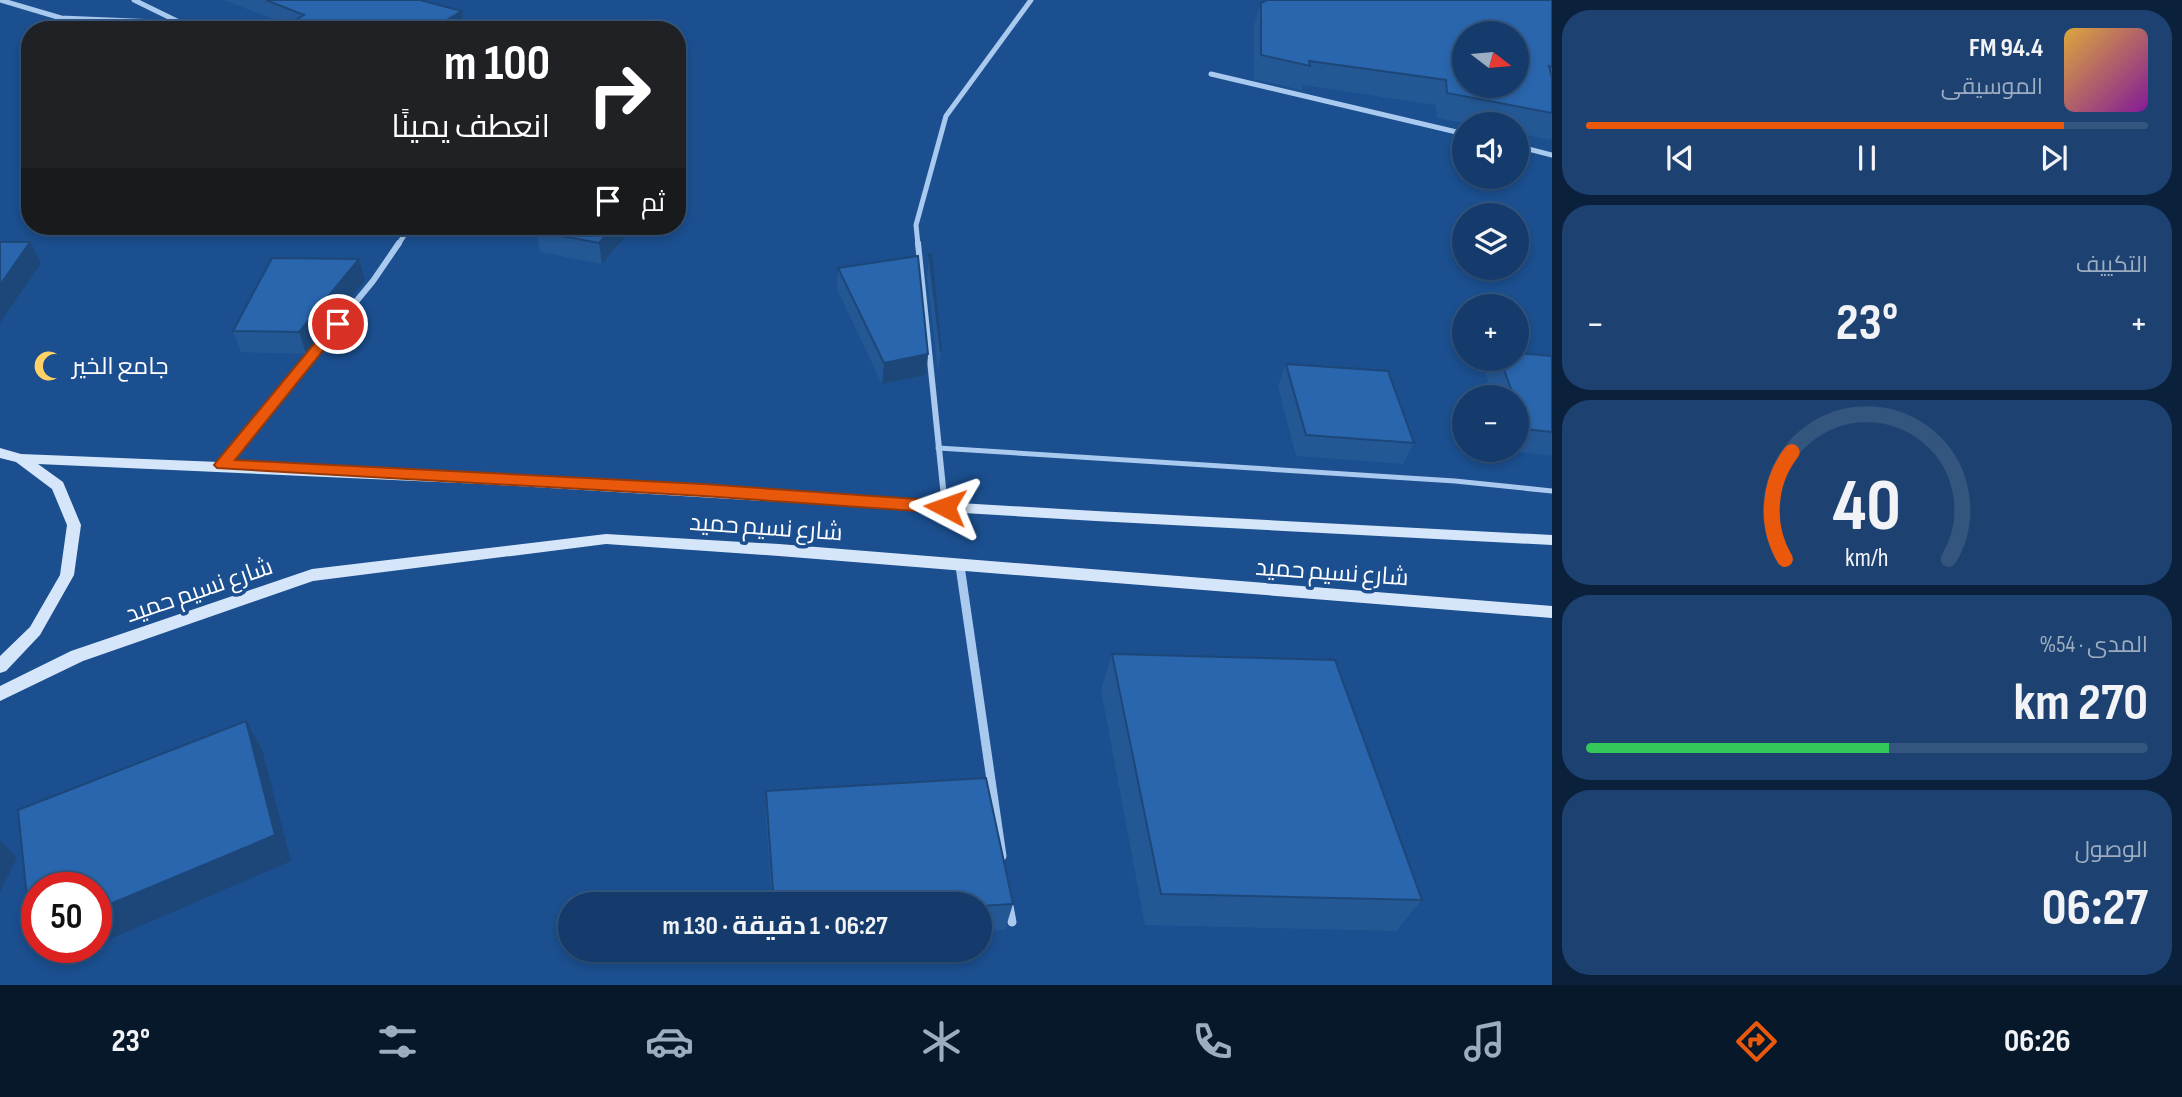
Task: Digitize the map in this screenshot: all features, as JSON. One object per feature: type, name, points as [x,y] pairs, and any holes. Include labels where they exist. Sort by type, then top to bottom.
[{"type":"main road","points":[[0,453],[21,459],[58,486],[74,525],[67,575],[35,631],[0,666]]},
{"type":"main road","name":"شارع نسيم حميد","points":[[21,459],[222,465],[703,490],[945,507],[1552,540]]},
{"type":"main road","name":"شارع نسيم حميد","points":[[0,694],[78,656],[312,575],[606,539],[779,550],[1552,612]]},
{"type":"street","points":[[134,0],[177,21]]},
{"type":"street","points":[[945,507],[916,225],[946,116],[1031,0]]},
{"type":"street","points":[[0,1],[61,18],[133,21]]},
{"type":"street","points":[[1211,74],[1452,131]]},
{"type":"street","points":[[1529,149],[1552,155]]},
{"type":"street","points":[[338,324],[373,281],[404,235]]},
{"type":"street","points":[[222,465],[329,335]]},
{"type":"street","points":[[960,566],[1004,867]]},
{"type":"street","points":[[1008,895],[1012,922]]},
{"type":"lane","points":[[938,448],[1455,481],[1552,491]]},
{"type":"building","points":[[266,0],[420,0],[462,11],[445,21],[294,21],[304,15]]},
{"type":"building","points":[[1267,0],[1552,0],[1552,67],[1549,66],[1552,78],[1552,113],[1473,98],[1530,98],[1530,21],[1452,21],[1452,94],[1447,93],[1446,80],[1309,61],[1310,66],[1261,55],[1261,3]]},
{"type":"building","points":[[557,235],[606,235],[599,243]]},
{"type":"building","points":[[0,242],[30,242],[0,285]]},
{"type":"building","points":[[929,254],[931,254],[941,352]]},
{"type":"building","points":[[918,256],[928,354],[884,363],[838,268]]},
{"type":"building","points":[[272,258],[359,259],[299,332],[233,331]]},
{"type":"building","points":[[341,299],[326,333],[313,332]]},
{"type":"building","points":[[1529,354],[1552,356],[1552,432],[1529,429],[1529,385],[1510,385],[1504,371],[1529,371]]},
{"type":"building","points":[[1286,364],[1388,371],[1414,443],[1306,435]]},
{"type":"building","points":[[1112,654],[1335,660],[1422,900],[1161,894]]},
{"type":"building","points":[[246,721],[275,835],[112,903],[112,872],[24,872],[18,810]]},
{"type":"building","points":[[986,778],[1013,904],[992,905],[992,892],[773,892],[766,791]]},
{"type":"place","name":"جامع الخير","points":[[49,366]]},
{"type":"route","points":[[338,324],[222,465],[703,490],[945,507]]}]
